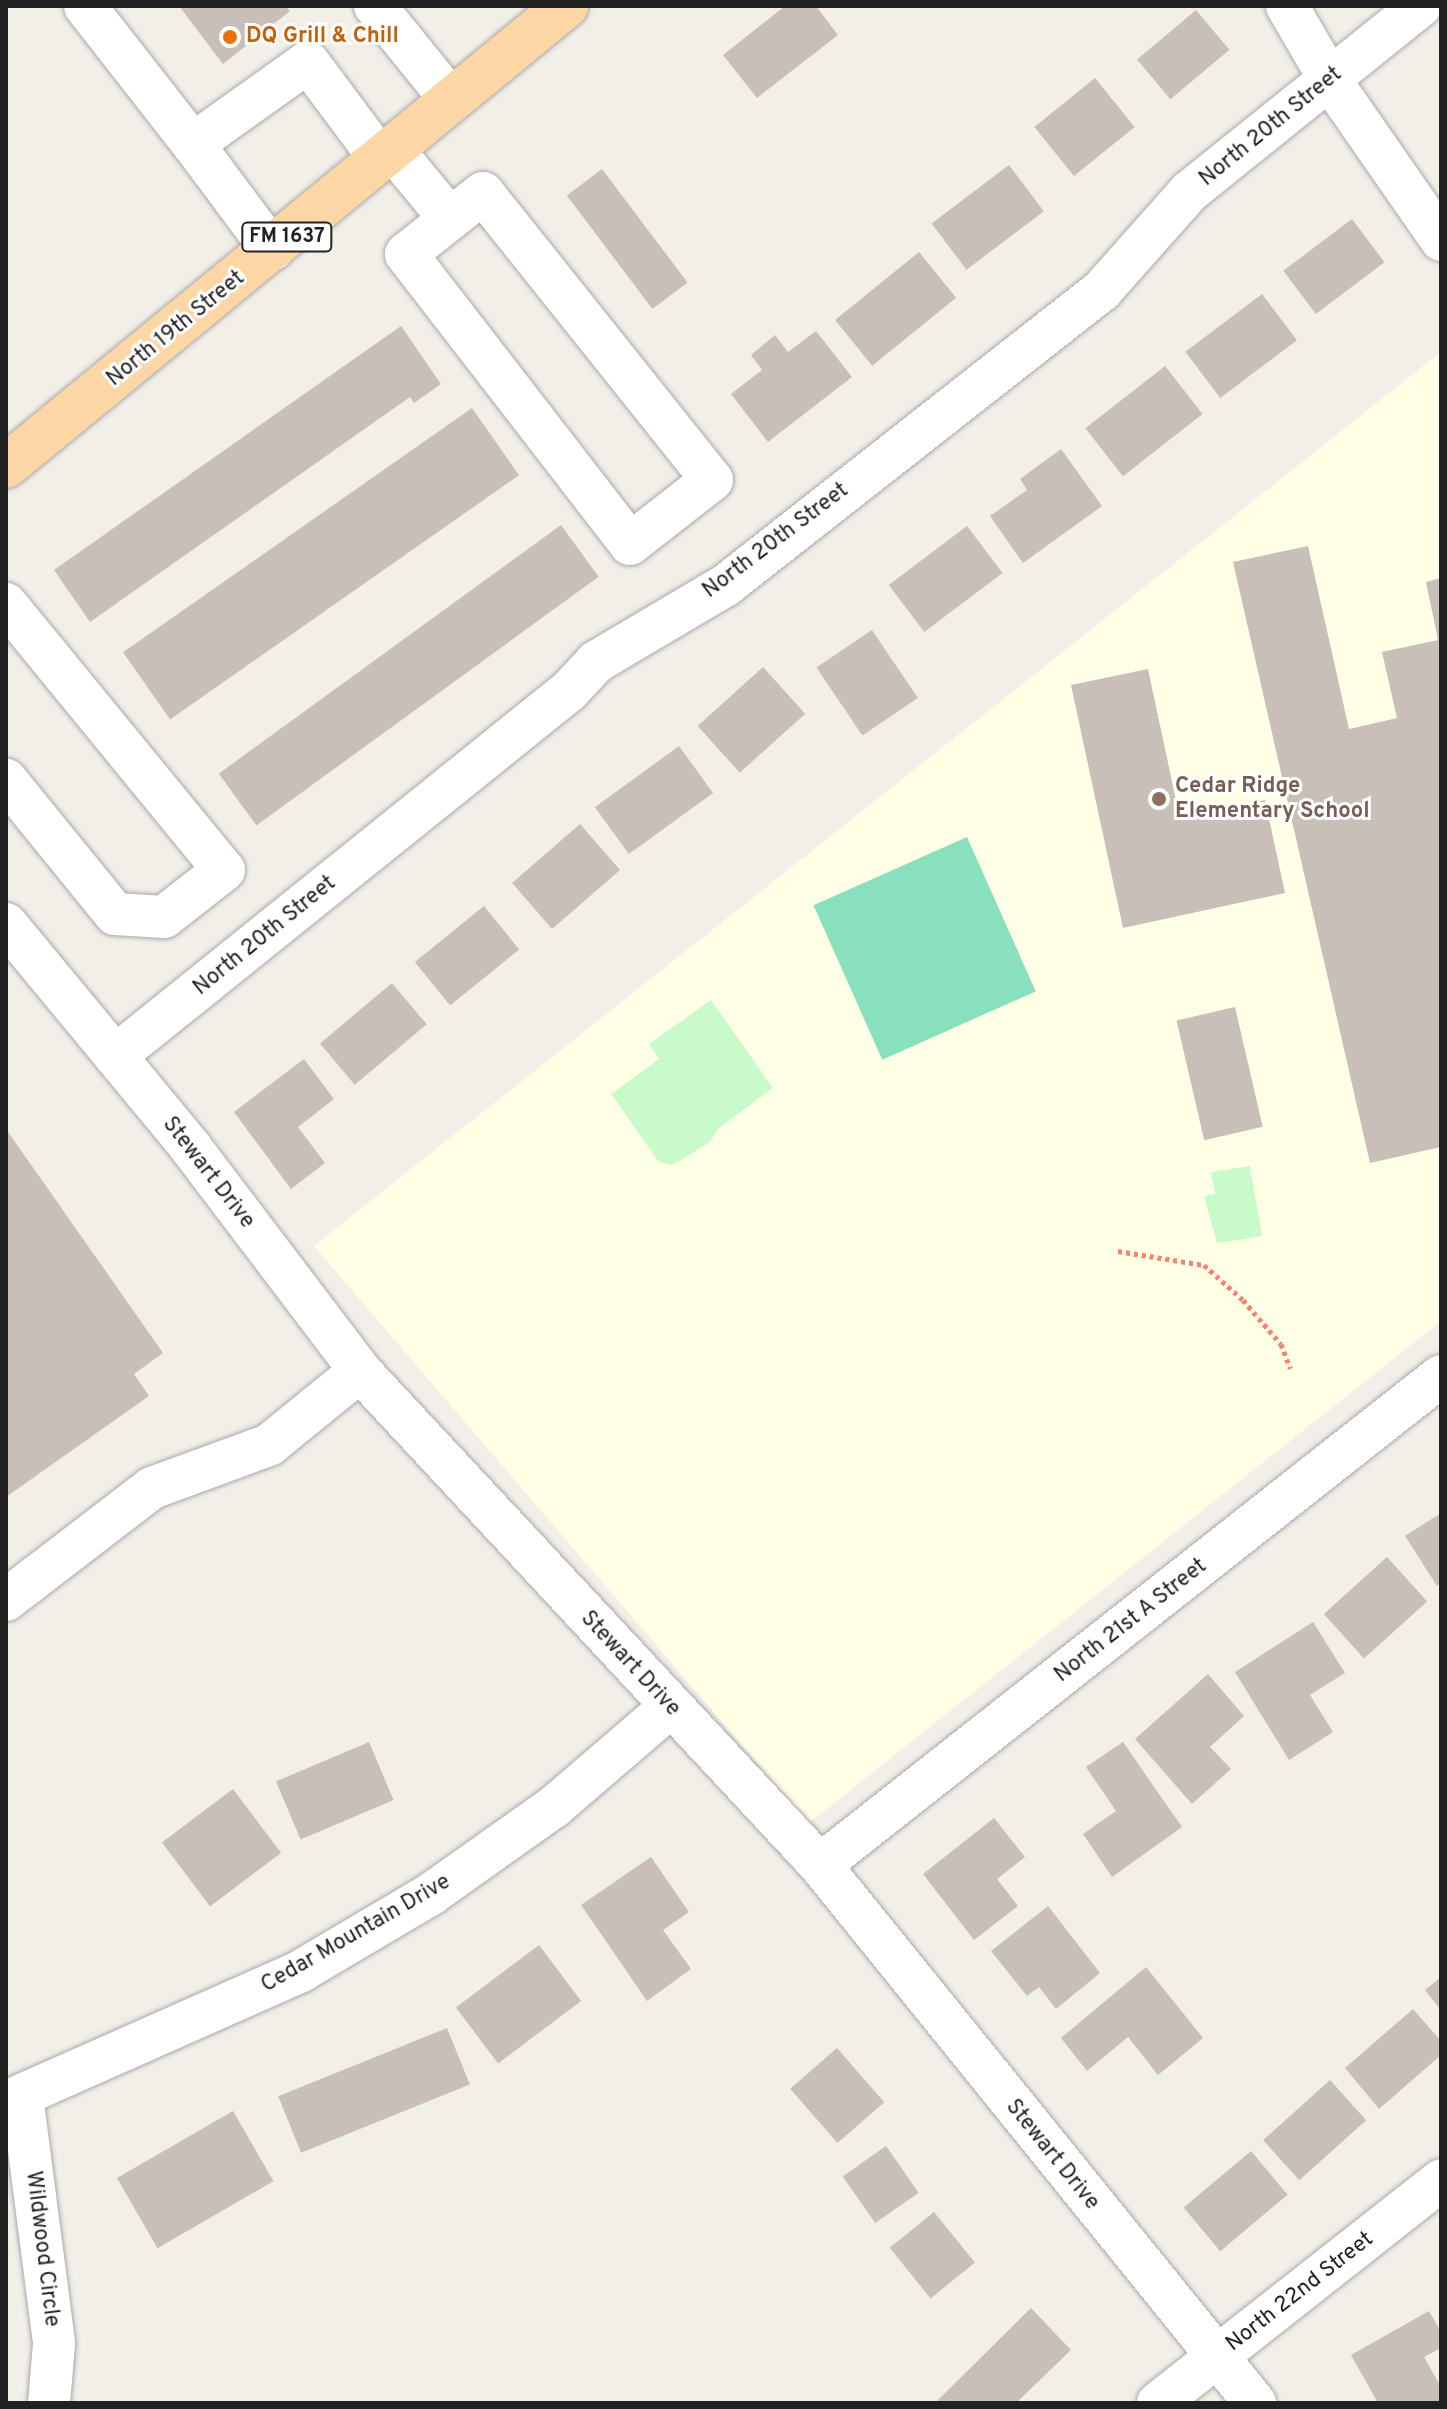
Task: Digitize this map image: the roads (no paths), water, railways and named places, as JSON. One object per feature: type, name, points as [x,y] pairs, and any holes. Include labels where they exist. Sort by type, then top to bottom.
[{"type":"main road","name":"North 19th Street","points":[[6,466],[566,6]]},
{"type":"street","points":[[85,6],[272,250]]},
{"type":"street","points":[[375,6],[452,101]]},
{"type":"street","points":[[1287,6],[1330,80],[1441,240]]},
{"type":"street","name":"North 20th Street","points":[[115,1056],[569,691],[596,662],[726,585],[1102,290],[1189,192],[1420,6]]},
{"type":"street","points":[[193,144],[308,62],[387,155],[450,219]]},
{"type":"street","points":[[483,193],[712,480],[630,544],[406,254],[450,219],[483,193]]},
{"type":"street","points":[[6,604],[224,870],[164,917],[115,914],[6,780]]},
{"type":"street","name":"Stewart Drive","points":[[6,924],[115,1056],[360,1371],[820,1865],[1255,2403]]},
{"type":"street","points":[[6,1600],[152,1488],[269,1445],[360,1371]]},
{"type":"street","name":"North 21st A Street","points":[[820,1865],[1441,1376]]},
{"type":"street","name":"Cedar Mountain Drive","points":[[14,2099],[301,1971],[418,1902],[555,1806],[670,1707]]},
{"type":"street","name":"Wildwood Circle","points":[[14,2099],[54,2344],[49,2403]]},
{"type":"street","name":"North 22nd Street","points":[[1158,2403],[1441,2180]]},
{"type":"place","name":"DQ Grill & Chill","points":[[230,37]]},
{"type":"place","name":"Cedar Ridge Elementary School","points":[[1159,799]]}]
